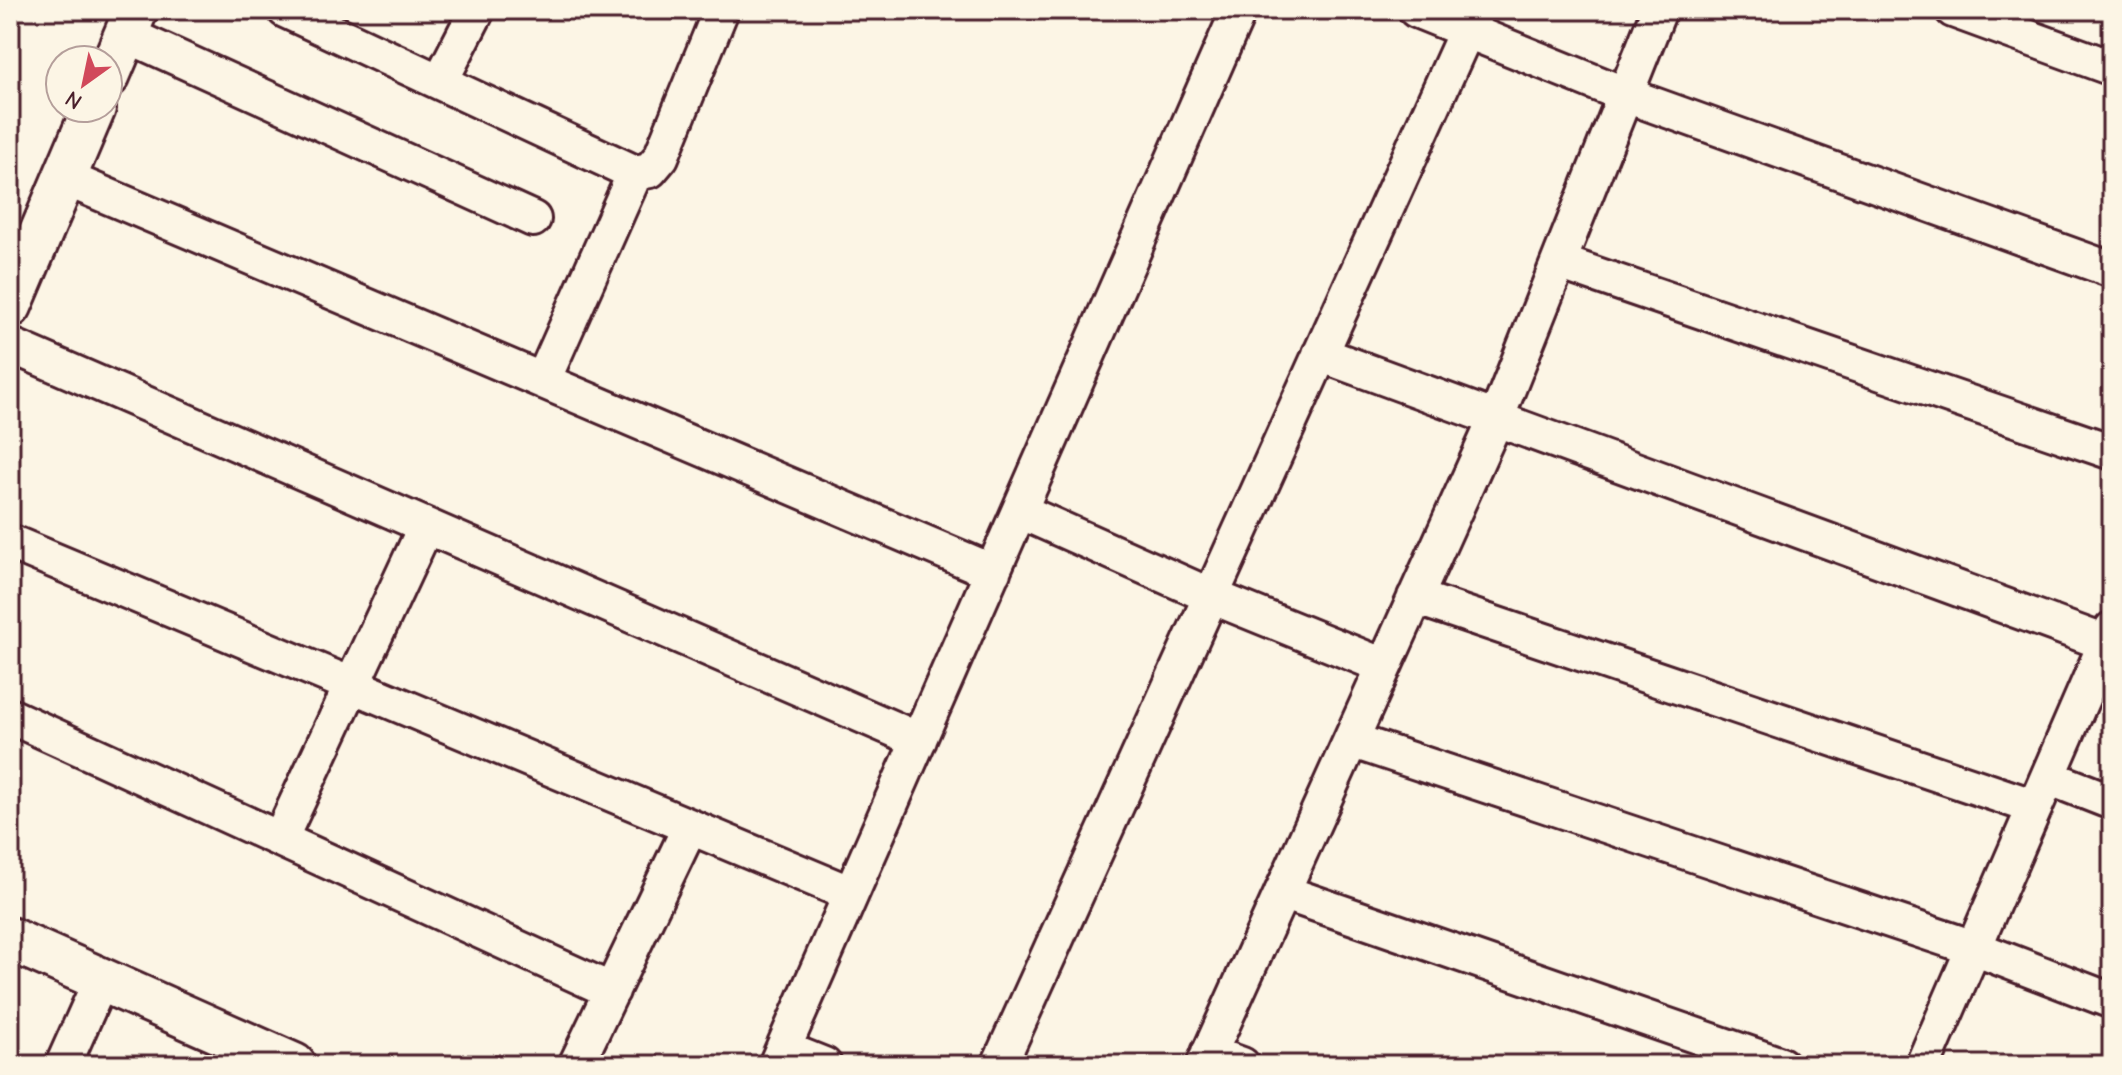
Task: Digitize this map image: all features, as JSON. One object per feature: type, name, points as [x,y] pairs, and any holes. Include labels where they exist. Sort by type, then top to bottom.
[{"type":"street","points":[[285,10],[635,173],[650,170],[661,157],[721,10]]},
{"type":"street","points":[[440,82],[477,10]]},
{"type":"street","points":[[824,1065],[780,1057],[1239,10]]},
{"type":"street","points":[[1416,10],[1471,20],[1626,95],[2112,270]]},
{"type":"street","points":[[1242,1065],[1206,1059],[1496,419],[1659,10]]},
{"type":"street","points":[[1953,10],[2112,68]]},
{"type":"street","points":[[999,1065],[1471,20]]},
{"type":"street","points":[[122,44],[131,22],[533,219]]},
{"type":"street","points":[[10,306],[87,124]]},
{"type":"street","points":[[543,380],[635,173]]},
{"type":"street","points":[[65,178],[993,572]]},
{"type":"street","points":[[1559,262],[2112,452]]},
{"type":"street","points":[[10,345],[919,740]]},
{"type":"street","points":[[1320,354],[2109,636],[1923,1065]]},
{"type":"street","points":[[1020,511],[1211,596],[1384,666]]},
{"type":"street","points":[[280,839],[426,526]]},
{"type":"street","points":[[10,542],[851,894]]},
{"type":"street","points":[[1415,597],[2041,792],[2112,802]]},
{"type":"street","points":[[10,716],[612,991]]},
{"type":"street","points":[[1351,740],[1974,948],[2112,1001]]},
{"type":"street","points":[[576,1065],[690,827]]},
{"type":"street","points":[[1282,892],[1781,1065]]},
{"type":"street","points":[[10,939],[294,1065]]},
{"type":"street","points":[[63,1065],[101,980]]}]
